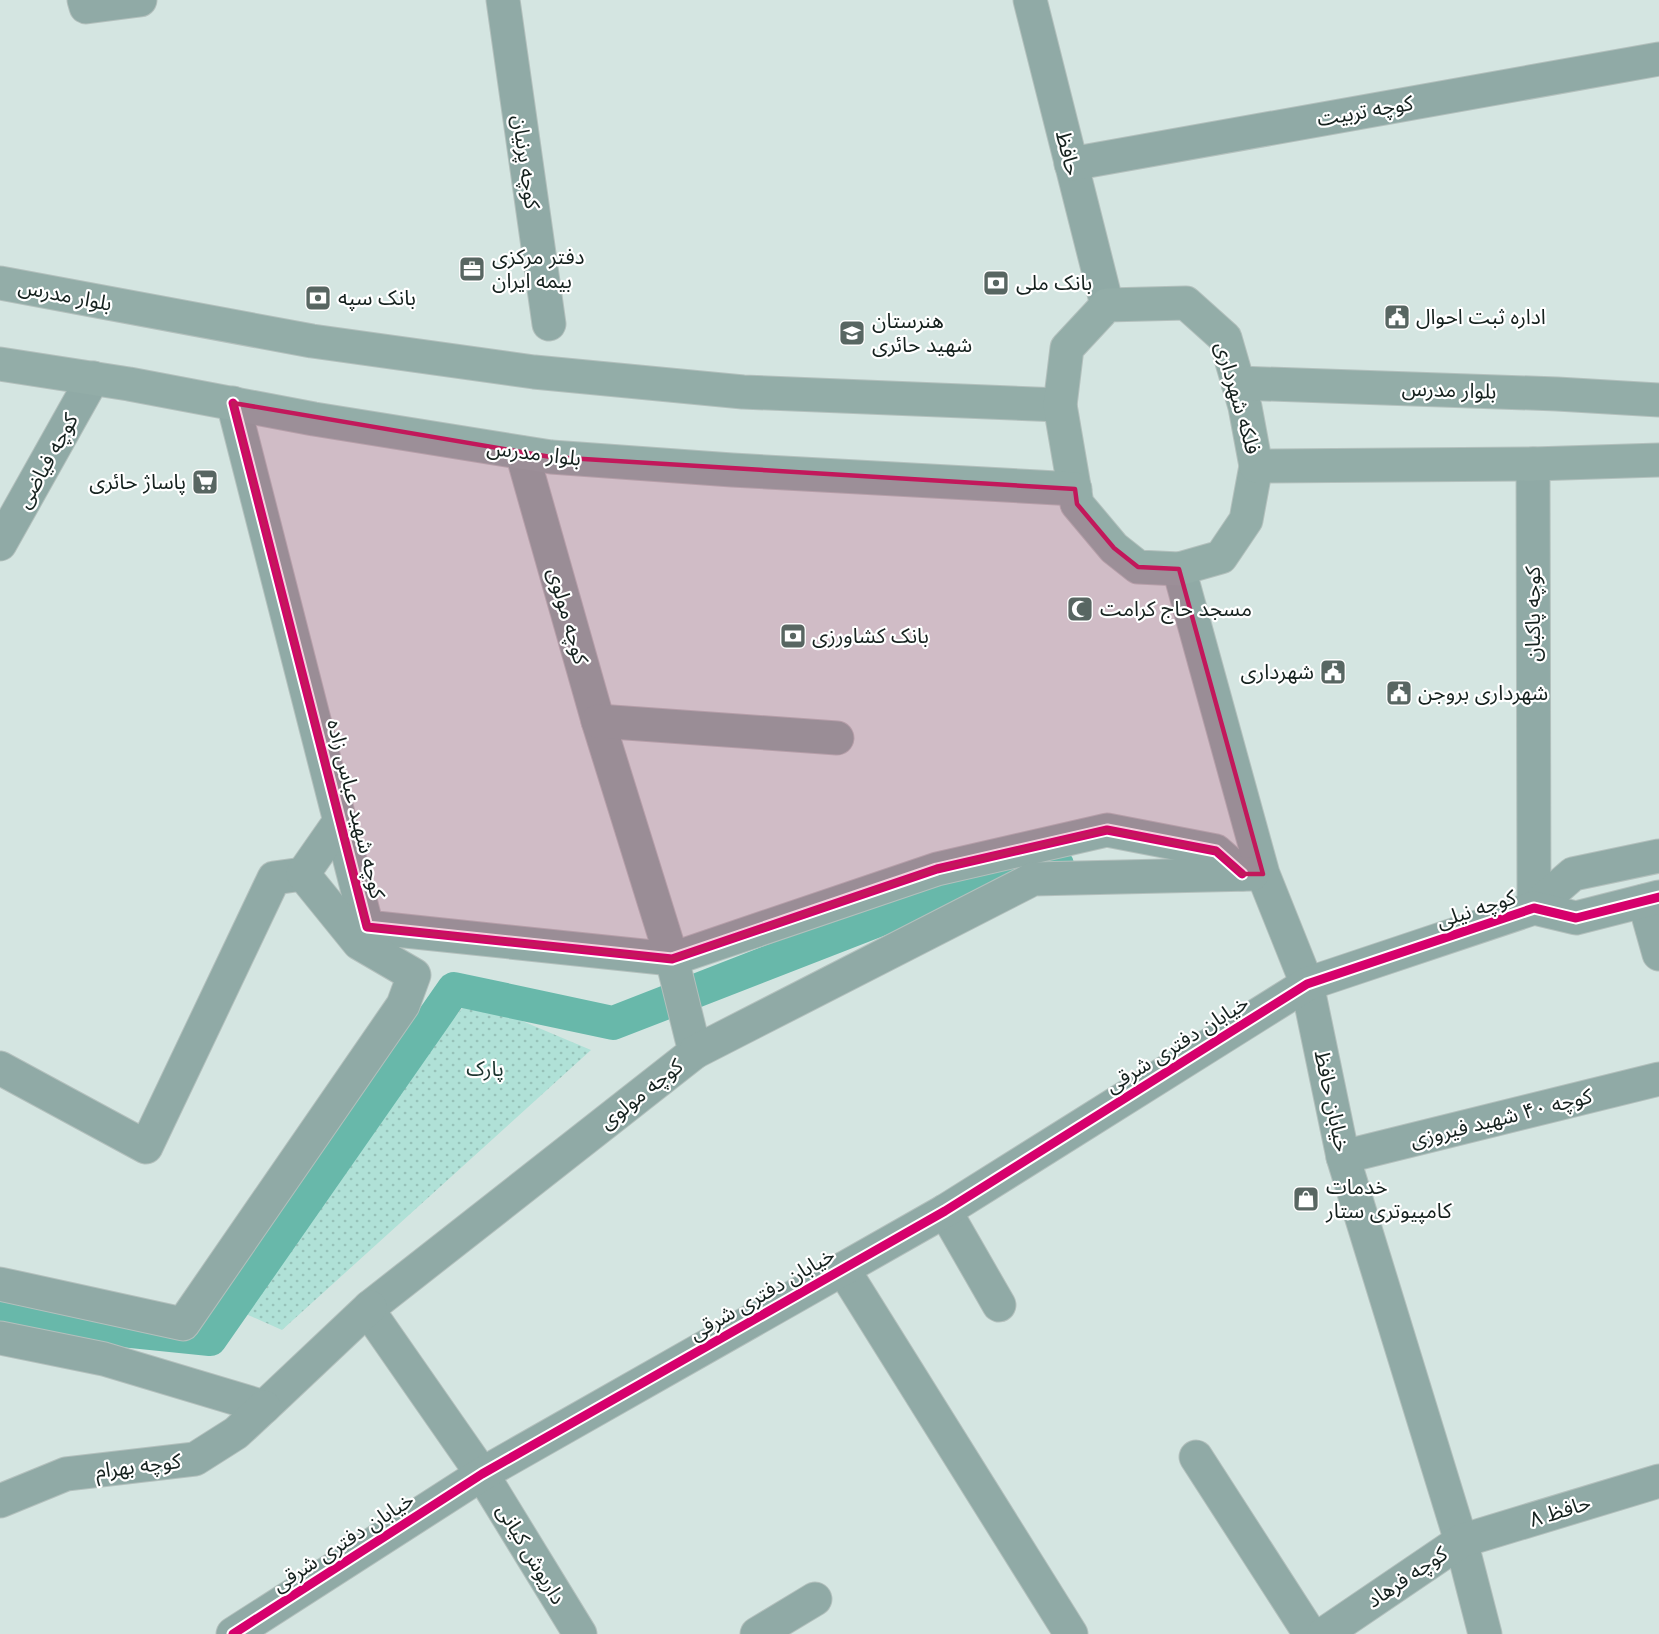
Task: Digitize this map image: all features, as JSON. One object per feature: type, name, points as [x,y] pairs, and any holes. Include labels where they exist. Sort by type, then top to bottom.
[{"type":"main road","name":"بلوار مدرس","points":[[0,283],[312,341],[534,372],[743,392],[1060,405]]},
{"type":"main road","name":"فلکه شهرداری","points":[[1186,303],[1225,338],[1238,383],[1256,466],[1246,520],[1221,557],[1179,569],[1138,567],[1114,548],[1077,504],[1060,405],[1067,348],[1107,305],[1186,303]]},
{"type":"main road","name":"بلوار مدرس","points":[[0,364],[93,378],[314,419],[551,457],[732,470],[1075,489]]},
{"type":"main road","name":"بلوار مدرس","points":[[1238,383],[1557,394],[1659,400]]},
{"type":"main road","points":[[1256,466],[1533,464],[1659,460]]},
{"type":"street","points":[[84,0],[86,7],[140,0]]},
{"type":"street","name":"کوچه پرنیان","points":[[504,0],[549,324]]},
{"type":"street","name":"حافظ","points":[[1030,0],[1107,305]]},
{"type":"street","name":"کوچه تربیت","points":[[1071,164],[1659,59]]},
{"type":"street","name":"کوچه فیاضی","points":[[0,544],[93,378]]},
{"type":"street","name":"کوچه شهید عباس زاده","points":[[233,403],[367,927],[672,959]]},
{"type":"street","name":"کوچه مولوی","points":[[264,1407],[370,1307],[695,1052],[672,959],[598,721],[522,453]]},
{"type":"street","name":"کوچه پاکبان","points":[[1533,464],[1534,908]]},
{"type":"street","name":"خیابان حافظ","points":[[1179,569],[1252,874],[1307,984],[1343,1156],[1461,1541],[1485,1634]]},
{"type":"street","points":[[598,721],[837,738]]},
{"type":"street","points":[[0,1068],[146,1147],[274,878],[303,874],[340,821]]},
{"type":"street","points":[[672,959],[937,868],[1107,830],[1216,851],[1252,874]]},
{"type":"street","points":[[1534,908],[1573,874],[1659,856]]},
{"type":"street","points":[[0,1284],[183,1324],[403,1005],[414,975],[359,943],[303,874]]},
{"type":"street","points":[[695,1052],[1033,879],[1252,874]]},
{"type":"street","points":[[1652,899],[1659,954]]},
{"type":"street","name":"کوچه نیلی","points":[[1307,984],[1534,908],[1576,918],[1652,899]]},
{"type":"street","name":"خیابان دفتری شرقی","points":[[233,1634],[482,1474],[945,1211],[1307,984]]},
{"type":"street","name":"کوچه ۴۰ شهید فیروزی","points":[[1343,1156],[1659,1079]]},
{"type":"street","points":[[945,1211],[999,1305]]},
{"type":"street","points":[[843,1269],[1071,1634]]},
{"type":"street","points":[[370,1307],[370,1313],[482,1474]]},
{"type":"street","points":[[0,1338],[104,1359],[264,1407]]},
{"type":"street","name":"کوچه بهرام","points":[[0,1501],[66,1474],[195,1459],[236,1433],[264,1407]]},
{"type":"street","points":[[1196,1457],[1310,1634]]},
{"type":"street","name":"داریوش کیانی","points":[[482,1474],[580,1634]]},
{"type":"street","name":"حافظ ۸","points":[[1461,1541],[1659,1481]]},
{"type":"street","name":"کوچه فرهاد","points":[[1324,1634],[1461,1541]]},
{"type":"street","points":[[757,1634],[815,1599]]},
{"type":"highlighted area","points":[[233,403],[551,457],[1075,489],[1077,504],[1114,548],[1138,567],[1179,569],[1263,874],[1242,874],[1216,851],[1107,830],[937,869],[672,959],[367,927]]},
{"type":"green space","name":"پارک","points":[[470,999],[591,1050],[282,1330],[217,1301]]},
{"type":"waterway","points":[[0,1314],[24,1320],[210,1339],[454,989],[613,1023],[1017,866],[1057,865]]},
{"type":"cycle path","points":[[233,403],[367,927],[672,959],[937,869],[1107,830],[1216,851],[1242,874]]},
{"type":"cycle path","points":[[233,1634],[482,1474],[945,1211],[1307,984],[1534,908],[1576,918],[1659,897]]},
{"type":"place","name":"دفتر مرکزی بیمه ایران","points":[[472,269]]},
{"type":"place","name":"بانک ملی","points":[[996,283]]},
{"type":"place","name":"بانک سپه","points":[[318,298]]},
{"type":"place","name":"اداره ثبت احوال","points":[[1397,317]]},
{"type":"place","name":"هنرستان شهید حائری","points":[[852,333]]},
{"type":"place","name":"پاساژ حائری","points":[[205,482]]},
{"type":"place","name":"مسجد حاج کرامت","points":[[1080,609]]},
{"type":"place","name":"بانک کشاورزی","points":[[793,636]]},
{"type":"place","name":"شهرداری","points":[[1333,672]]},
{"type":"place","name":"شهرداری بروجن","points":[[1399,693]]},
{"type":"place","name":"خدمات کامپیوتری ستار","points":[[1306,1199]]}]
